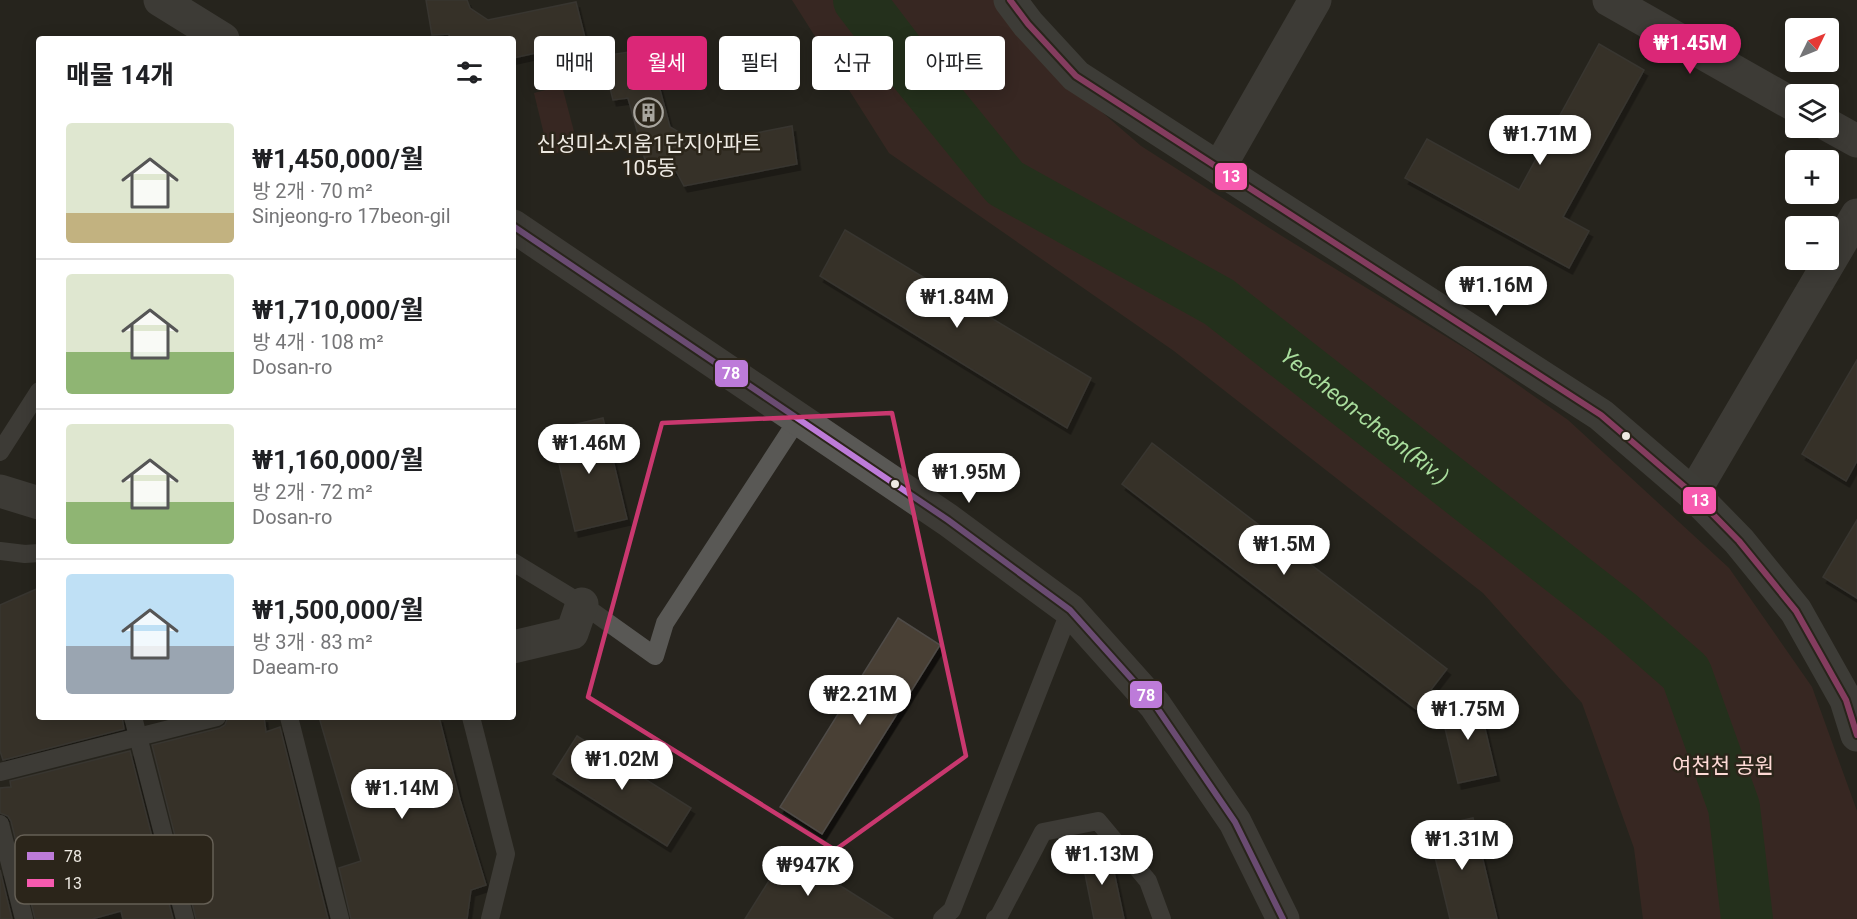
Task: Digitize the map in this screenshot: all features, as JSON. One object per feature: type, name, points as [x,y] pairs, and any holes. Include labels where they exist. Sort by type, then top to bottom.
[{"type":"main road","points":[[1010,0],[1028,24],[1076,76],[1601,416],[1693,494],[1739,541],[1796,611],[1846,700],[1857,735]]},
{"type":"street","points":[[160,0],[218,36]]},
{"type":"street","points":[[1219,168],[1315,0]]},
{"type":"street","points":[[1609,0],[1785,100]]},
{"type":"street","points":[[1839,131],[1857,141]]},
{"type":"street","points":[[1693,494],[1857,215]]},
{"type":"street","points":[[516,228],[948,520],[1070,610],[1161,715],[1234,822],[1283,919]]},
{"type":"street","points":[[0,491],[36,502]]},
{"type":"street","points":[[516,646],[572,633],[582,604]]},
{"type":"lane","points":[[0,452],[36,397]]},
{"type":"lane","points":[[516,564],[582,604],[655,656],[665,623],[798,419]]},
{"type":"lane","points":[[0,551],[36,553]]},
{"type":"lane","points":[[942,919],[952,910],[1070,610]]},
{"type":"lane","points":[[134,720],[163,835]]},
{"type":"lane","points":[[0,772],[205,720]]},
{"type":"lane","points":[[290,720],[340,919]]},
{"type":"lane","points":[[472,720],[506,854],[490,919]]},
{"type":"lane","points":[[995,919],[999,916],[1043,832],[1098,821],[1148,881],[1162,919]]},
{"type":"lane","points":[[0,824],[15,883]]},
{"type":"lane","points":[[20,904],[24,919]]},
{"type":"lane","points":[[181,904],[185,919]]},
{"type":"highlighted area","points":[[892,413],[966,756],[835,850],[588,697],[662,423]]},
{"type":"green space","name":"여천천 공원","points":[[792,0],[994,0],[1066,81],[1141,146],[1471,352],[1568,420],[1729,568],[1812,687],[1857,811],[1857,919],[1643,919],[1634,848],[1582,703],[1483,593],[1174,351],[889,153],[849,90],[893,90],[893,36],[815,36]]},
{"type":"green space","points":[[563,90],[578,147],[549,155],[534,93]]},
{"type":"building","points":[[426,0],[467,0],[470,8],[488,20],[576,2],[584,36],[534,36],[534,53],[516,57],[516,36],[449,36],[449,34],[432,35]]},
{"type":"building","points":[[1599,44],[1644,70],[1563,217],[1589,231],[1569,268],[1405,178],[1427,139],[1519,190]]},
{"type":"building","name":"신성미소지움1단지아파트 105동","points":[[627,52],[627,90],[660,90],[670,127],[699,144],[792,126],[797,164],[684,186],[676,171],[657,160],[645,160],[628,98],[613,100],[610,90],[615,90],[615,54]]},
{"type":"building","points":[[845,230],[1091,378],[1067,428],[820,276]]},
{"type":"building","points":[[1857,360],[1857,461],[1846,481],[1802,454]]},
{"type":"building","points":[[603,418],[627,519],[575,531],[551,430]]},
{"type":"building","points":[[1152,443],[1447,669],[1416,709],[1122,484]]},
{"type":"building","points":[[1857,520],[1857,598],[1823,577]]},
{"type":"building","points":[[36,589],[36,720],[122,720],[124,729],[3,760],[0,751],[0,605]]},
{"type":"building","points":[[898,618],[940,645],[822,834],[780,807]]},
{"type":"building","points":[[1478,699],[1496,775],[1458,783],[1440,707]]},
{"type":"building","points":[[227,720],[264,720],[266,732],[280,727],[328,919],[196,919],[192,904],[213,904],[213,835],[175,835],[152,745],[225,725]]},
{"type":"building","points":[[320,720],[440,720],[460,800],[486,885],[471,890],[467,919],[351,919],[339,868],[361,861]]},
{"type":"building","points":[[577,736],[691,808],[667,846],[553,774]]},
{"type":"building","points":[[130,751],[152,835],[15,835],[15,837],[8,816],[0,813],[0,788],[11,787],[10,781]]},
{"type":"building","points":[[1473,818],[1497,919],[1450,919],[1428,828]]},
{"type":"building","points":[[787,852],[893,919],[745,919]]},
{"type":"building","points":[[1110,853],[1124,919],[1094,919],[1081,854]]},
{"type":"building","points":[[0,870],[12,919],[0,919]]},
{"type":"building","points":[[31,904],[169,904],[173,919],[123,919],[121,911],[92,919],[35,919]]},
{"type":"waterway","name":"Yeocheon-cheon(Riv.)","points":[[859,0],[1005,183],[1219,302],[1621,616],[1686,673],[1734,807],[1747,919]]},
{"type":"transit line","name":"13","points":[[1010,0],[1028,24],[1076,76],[1601,415],[1693,494],[1739,541],[1796,611],[1846,700],[1857,735]]},
{"type":"transit line","name":"78","points":[[516,228],[948,520],[1070,610],[1155,705],[1235,822],[1283,919]]},
{"type":"place","name":"신성미소지움1단지아파트 105동","points":[[649,113]]}]
